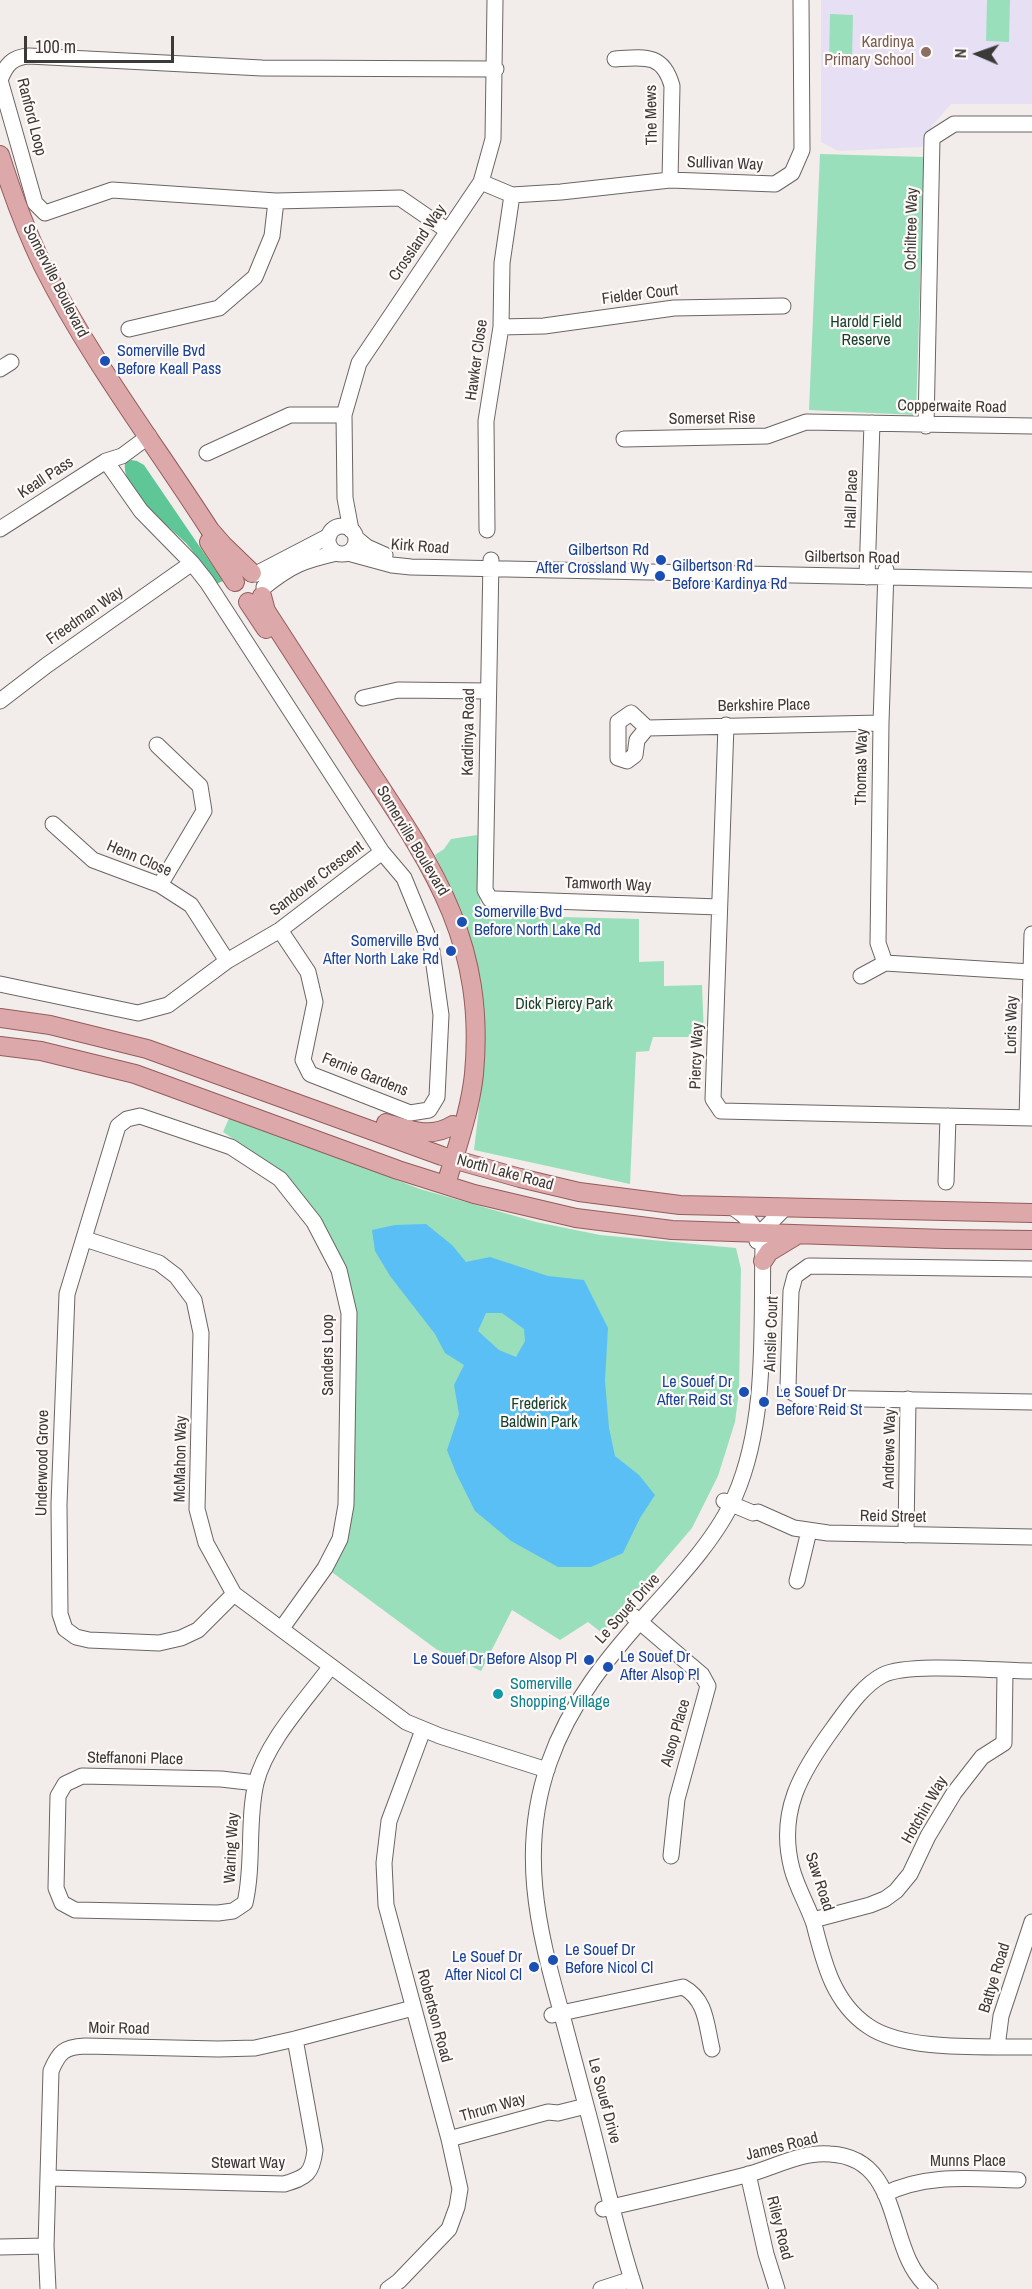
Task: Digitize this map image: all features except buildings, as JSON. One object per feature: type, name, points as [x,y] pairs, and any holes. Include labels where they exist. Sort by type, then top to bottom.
[{"type":"main road","name":"Somerville Boulevard","points":[[0,155],[11,189],[44,266],[78,329],[142,435],[236,582],[242,575],[256,586],[266,611],[411,833],[445,894],[462,940],[473,998],[475,1023],[474,1073],[466,1116],[440,1183]]},
{"type":"main road","name":"Somerville Boulevard","points":[[0,181],[23,240],[59,313],[210,530],[256,586],[411,848],[428,881],[459,963],[467,1022],[464,1088],[453,1125],[448,1158]]},
{"type":"main road","name":"North Lake Road","points":[[3,1020],[50,1025],[147,1049],[448,1158],[579,1192],[680,1205],[1032,1213]]},
{"type":"main road","name":"North Lake Road","points":[[0,1046],[41,1051],[135,1074],[398,1170],[505,1202],[576,1218],[672,1230],[1032,1240]]},
{"type":"main road","points":[[0,1060],[41,1051]]},
{"type":"main road","points":[[297,1103],[326,1106],[420,1133],[437,1132],[453,1125]]},
{"type":"main road","points":[[763,1261],[770,1252],[797,1235]]},
{"type":"street","name":"Crossland Way","points":[[342,553],[329,544],[343,533],[344,415],[358,363],[481,182],[493,139],[496,69],[495,0]]},
{"type":"street","name":"Sullivan Way","points":[[481,182],[512,195],[670,180],[775,183],[792,173],[802,150],[801,0]]},
{"type":"street","name":"Ranford Loop","points":[[448,231],[400,198],[276,201],[112,190],[45,213],[34,202],[0,80],[6,66],[18,56],[262,68],[496,69]]},
{"type":"street","name":"The Mews","points":[[615,59],[643,57],[657,60],[668,72],[672,86],[670,180]]},
{"type":"street","name":"Ochiltree Way","points":[[926,426],[932,138],[954,124],[1032,124]]},
{"type":"street","name":"Hawker Close","points":[[487,530],[486,421],[501,327],[502,263],[512,195]]},
{"type":"street","points":[[129,330],[219,308],[255,277],[272,236],[276,201]]},
{"type":"street","name":"Fielder Court","points":[[501,327],[544,326],[674,308],[783,306]]},
{"type":"street","points":[[207,453],[290,416],[344,415]]},
{"type":"street","name":"Somerset Rise","points":[[624,439],[767,436],[806,422],[872,423]]},
{"type":"street","name":"Copperwaite Road","points":[[872,423],[926,426],[1032,426]]},
{"type":"street","name":"Hall Place","points":[[867,573],[872,423]]},
{"type":"street","name":"Keall Pass","points":[[0,529],[109,459],[122,456],[142,435]]},
{"type":"street","name":"Sandover Crescent","points":[[0,984],[138,1013],[168,1005],[227,961],[280,930],[382,852],[207,582],[141,510],[109,459]]},
{"type":"street","points":[[256,586],[343,533],[354,547],[342,553]]},
{"type":"street","name":"Kirk Road","points":[[343,533],[377,552],[399,558],[491,564]]},
{"type":"street","name":"Kirk Road","points":[[256,586],[304,561],[342,553],[392,565],[491,564]]},
{"type":"street","name":"Freedman Way","points":[[0,701],[47,665],[192,563]]},
{"type":"street","name":"Gilbertson Road","points":[[491,564],[867,573],[1032,573]]},
{"type":"street","name":"Kardinya Road","points":[[491,564],[485,890],[490,898],[495,899]]},
{"type":"street","name":"Gilbertson Road","points":[[886,573],[1032,580]]},
{"type":"street","name":"Thomas Way","points":[[885,963],[878,943],[886,573]]},
{"type":"street","points":[[363,698],[398,690],[488,691]]},
{"type":"street","name":"Berkshire Place","points":[[647,728],[881,723]]},
{"type":"street","name":"Piercy Way","points":[[726,725],[714,1099],[721,1111],[1030,1118]]},
{"type":"street","points":[[157,745],[200,786],[204,812],[160,885]]},
{"type":"street","name":"Henn Close","points":[[53,824],[93,860],[160,885],[191,905],[227,961]]},
{"type":"street","name":"Fernie Gardens","points":[[280,930],[308,972],[315,1002],[303,1060],[310,1074],[410,1113],[429,1110],[437,1097],[441,1015],[431,944],[404,878],[382,852]]},
{"type":"street","name":"Tamworth Way","points":[[495,899],[719,907]]},
{"type":"street","name":"Loris Way","points":[[1030,1118],[1032,934]]},
{"type":"street","points":[[861,976],[885,963],[1031,972]]},
{"type":"street","name":"Sanders Loop","points":[[127,1119],[140,1116],[231,1146],[280,1179],[314,1222],[339,1270],[349,1313],[346,1506],[340,1539],[325,1568],[282,1629]]},
{"type":"street","points":[[946,1182],[948,1116]]},
{"type":"street","name":"Underwood Grove","points":[[127,1119],[118,1126],[67,1294],[59,1504],[60,1614],[65,1629],[76,1637],[89,1640],[159,1643],[181,1638],[198,1630],[234,1594]]},
{"type":"street","points":[[730,1206],[747,1216],[759,1234],[786,1207]]},
{"type":"street","name":"Le Souef Drive","points":[[629,2285],[557,2014],[542,1942],[532,1875],[535,1826],[544,1766],[589,1683],[636,1619],[686,1570],[729,1498],[749,1453],[757,1410],[763,1261],[763,1246],[759,1234]]},
{"type":"street","name":"Le Souef Drive","points":[[729,1498],[750,1405],[755,1246],[759,1234]]},
{"type":"street","name":"McMahon Way","points":[[85,1239],[159,1263],[176,1276],[194,1300],[201,1333],[197,1509],[206,1543],[234,1594],[406,1722],[423,1730],[511,1757],[527,1756],[544,1766]]},
{"type":"street","name":"Ainslie Court","points":[[1032,1269],[809,1266],[795,1276],[791,1291],[788,1386],[793,1393],[805,1398],[1032,1402]]},
{"type":"street","name":"Andrews Way","points":[[906,1535],[908,1399]]},
{"type":"street","name":"Reid Street","points":[[729,1498],[755,1507],[758,1512],[794,1528],[809,1531],[906,1535],[1032,1536]]},
{"type":"street","points":[[797,1581],[809,1531]]},
{"type":"street","name":"Alsop Place","points":[[636,1619],[702,1675],[708,1686],[677,1799],[671,1856]]},
{"type":"street","name":"Waring Way","points":[[62,1903],[75,1910],[218,1913],[233,1911],[245,1903],[249,1884],[253,1803],[260,1769],[274,1742],[331,1666]]},
{"type":"street","name":"Saw Road","points":[[1032,1671],[905,1668],[883,1675],[862,1692],[841,1717],[804,1770],[790,1807],[789,1842],[792,1870],[813,1920],[827,1973],[837,1994],[850,2010],[869,2027],[885,2036],[902,2041],[1032,2047]]},
{"type":"street","name":"Hotchin Way","points":[[813,1920],[885,1899],[896,1891],[910,1874],[928,1836],[954,1792],[982,1757],[1004,1743],[1005,1671]]},
{"type":"street","name":"Robertson Road","points":[[388,2289],[399,2281],[449,2229],[457,2207],[459,2189],[386,1905],[384,1863],[390,1821],[423,1730]]},
{"type":"street","name":"Steffanoni Place","points":[[62,1903],[56,1888],[58,1796],[65,1784],[82,1776],[221,1779],[256,1783]]},
{"type":"street","name":"Battye Road","points":[[997,2047],[1001,2016],[1032,1922]]},
{"type":"street","points":[[557,2014],[683,1987],[693,1992],[701,2001],[712,2049]]},
{"type":"street","name":"Moir Road","points":[[48,2289],[46,2246],[51,2071],[58,2054],[72,2047],[255,2048],[413,2008]]},
{"type":"street","name":"Stewart Way","points":[[49,2178],[284,2184],[303,2178],[313,2168],[315,2150],[296,2039]]},
{"type":"street","name":"Thrum Way","points":[[448,2139],[548,2112],[558,2113],[580,2103]]},
{"type":"street","name":"James Road","points":[[608,2208],[748,2175],[800,2158],[828,2153],[847,2156],[864,2165],[876,2178],[885,2194],[905,2252],[913,2268],[930,2289]]},
{"type":"street","name":"Riley Road","points":[[748,2175],[766,2254],[777,2289]]},
{"type":"street","name":"Munns Place","points":[[885,2194],[903,2186],[942,2179],[1018,2180]]},
{"type":"street","points":[[0,2247],[46,2246]]},
{"type":"street","points":[[601,2289],[629,2285]]},
{"type":"shaded area","name":"Kardinya Primary School","points":[[821,0],[1032,0],[1032,104],[951,104],[932,126],[922,147],[838,151],[821,142]]},
{"type":"green space","points":[[987,0],[1010,0],[1009,42],[986,41]]},
{"type":"green space","points":[[830,14],[853,15],[852,59],[829,59]]},
{"type":"green space","name":"Harold Field Reserve","points":[[820,154],[924,157],[916,415],[809,410]]},
{"type":"green space","points":[[131,460],[144,465],[223,581],[216,584],[186,543],[138,496],[126,474],[125,463]]},
{"type":"green space","name":"Dick Piercy Park","points":[[477,835],[481,915],[639,919],[639,962],[664,961],[664,986],[702,985],[704,1037],[653,1037],[649,1051],[636,1052],[630,1184],[474,1150],[481,1091],[470,940],[461,909],[435,855],[444,849],[451,839]]},
{"type":"green space","name":"Frederick Baldwin Park","points":[[230,1116],[420,1189],[536,1222],[600,1235],[736,1248],[741,1269],[739,1391],[735,1422],[718,1476],[692,1528],[602,1633],[588,1622],[560,1640],[512,1610],[481,1671],[436,1649],[329,1570],[347,1534],[354,1313],[295,1186],[261,1157],[223,1132]]},
{"type":"water","points":[[426,1224],[452,1245],[466,1262],[490,1257],[548,1276],[584,1280],[608,1328],[605,1381],[609,1428],[615,1456],[639,1475],[655,1495],[640,1518],[623,1553],[591,1567],[558,1567],[511,1541],[475,1511],[447,1450],[459,1414],[454,1385],[464,1365],[445,1353],[435,1334],[390,1276],[375,1251],[372,1230],[395,1225]],"holes":[[[486,1313],[502,1313],[524,1329],[525,1341],[516,1357],[499,1350],[478,1331]]]},
{"type":"place","name":"Kardinya Primary School","points":[[926,52]]},
{"type":"place","name":"Somerville Bvd Before Keall Pass","points":[[105,361]]},
{"type":"place","name":"Gilbertson Rd After Crossland Wy","points":[[661,560]]},
{"type":"place","name":"Gilbertson Rd Before Kardinya Rd","points":[[660,576]]},
{"type":"place","name":"Somerville Bvd Before North Lake Rd","points":[[462,922]]},
{"type":"place","name":"Somerville Bvd After North Lake Rd","points":[[451,951]]},
{"type":"place","name":"Le Souef Dr After Reid St","points":[[744,1392]]},
{"type":"place","name":"Le Souef Dr Before Reid St","points":[[764,1402]]},
{"type":"place","name":"Le Souef Dr Before Alsop Pl","points":[[589,1660]]},
{"type":"place","name":"Le Souef Dr After Alsop Pl","points":[[608,1667]]},
{"type":"place","name":"Somerville Shopping Village","points":[[498,1694]]},
{"type":"place","name":"Le Souef Dr Before Nicol Cl","points":[[553,1960]]},
{"type":"place","name":"Le Souef Dr After Nicol Cl","points":[[534,1967]]}]
